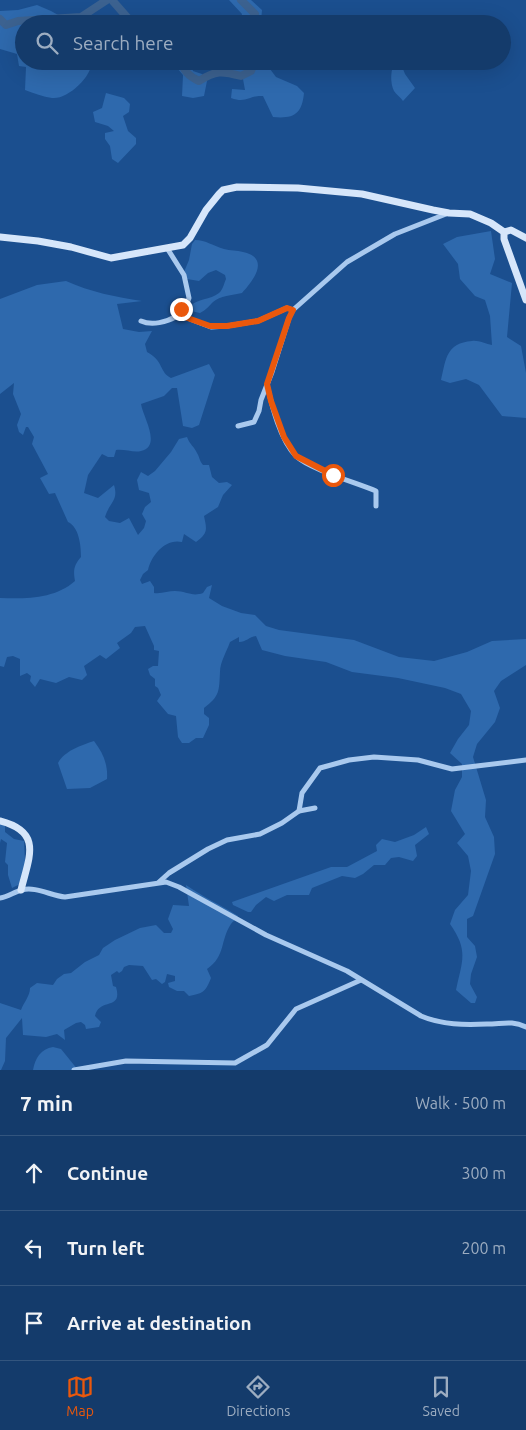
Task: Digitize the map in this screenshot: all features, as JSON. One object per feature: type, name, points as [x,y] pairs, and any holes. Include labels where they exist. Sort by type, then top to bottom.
[{"type":"street","points":[[0,236],[71,247],[111,258],[176,247],[186,242],[206,210],[223,190],[230,188],[282,187],[337,190],[379,197],[449,213],[470,214],[480,217],[504,232],[511,230],[526,238]]},
{"type":"street","points":[[238,426],[254,422],[293,310],[347,262],[395,234],[429,219],[449,213]]},
{"type":"street","points":[[504,232],[504,239],[526,300]]},
{"type":"street","points":[[140,321],[150,324],[165,322],[177,316],[188,302],[189,298],[184,275],[167,248]]},
{"type":"street","points":[[177,316],[210,326],[221,327],[258,321],[287,308],[293,310]]},
{"type":"street","points":[[267,384],[276,417],[284,437],[296,456],[326,472],[376,491],[376,506]]},
{"type":"street","points":[[299,812],[302,793],[320,768],[349,760],[374,757],[418,760],[452,769],[526,760]]},
{"type":"street","points":[[158,882],[208,849],[227,840],[260,834],[299,812],[315,808]]},
{"type":"street","points":[[0,821],[21,830],[29,840],[30,852],[21,890]]},
{"type":"street","points":[[0,898],[21,890],[32,890],[56,897],[65,897],[166,882],[179,887],[266,935],[303,953],[330,963],[421,1016],[437,1022],[488,1024],[507,1022],[519,1023],[526,1027]]},
{"type":"street","points":[[74,1070],[126,1060],[235,1063],[267,1045],[296,1010],[361,980]]},
{"type":"shaded area","points":[[229,0],[251,0],[262,10],[262,15],[242,14]]},
{"type":"shaded area","points":[[37,5],[58,15],[15,15],[15,53],[0,49],[0,11],[18,10]]},
{"type":"shaded area","points":[[26,70],[90,70],[78,86],[58,98],[45,97],[25,90]]},
{"type":"shaded area","points":[[179,70],[193,70],[202,74],[207,81],[204,96],[193,98],[182,96],[183,75]]},
{"type":"shaded area","points":[[226,70],[271,70],[276,77],[297,86],[304,93],[299,110],[292,116],[273,117],[263,96],[244,100],[231,98],[232,89],[245,90],[243,79],[224,76]]},
{"type":"shaded area","points":[[403,70],[415,88],[403,101],[394,91],[392,71]]},
{"type":"shaded area","points":[[106,93],[124,98],[130,104],[129,112],[123,116],[128,131],[136,138],[136,144],[118,163],[112,159],[110,146],[105,139],[105,133],[114,131],[108,126],[95,122],[93,112],[102,108]]},
{"type":"shaded area","points":[[491,231],[495,259],[490,274],[512,283],[507,337],[521,346],[526,373],[526,418],[502,416],[479,385],[466,379],[450,383],[441,380],[446,359],[457,345],[463,342],[474,341],[492,345],[490,316],[485,300],[475,296],[460,279],[458,264],[443,244],[457,237]]},
{"type":"shaded area","points":[[195,240],[203,241],[226,250],[241,251],[251,255],[258,264],[255,276],[242,293],[219,298],[200,313],[191,311],[189,307],[196,302],[219,293],[226,279],[225,275],[216,270],[208,273],[199,281],[187,279],[184,272],[189,260],[192,244]]},
{"type":"shaded area","points":[[66,281],[103,294],[142,301],[117,304],[123,329],[139,332],[152,331],[145,344],[147,352],[156,359],[167,376],[171,378],[209,364],[215,375],[199,425],[192,428],[183,426],[177,388],[172,388],[164,396],[141,404],[151,437],[147,448],[141,451],[116,450],[114,457],[102,454],[88,475],[84,493],[98,498],[114,485],[115,495],[105,517],[109,521],[120,523],[129,518],[138,535],[144,528],[146,521],[142,514],[145,507],[151,502],[149,493],[139,490],[137,480],[141,472],[148,476],[155,471],[179,439],[187,437],[203,465],[209,465],[212,477],[219,483],[227,482],[232,485],[223,495],[218,507],[204,516],[205,534],[196,542],[184,534],[182,542],[176,541],[165,545],[152,559],[148,570],[143,574],[140,580],[142,584],[150,581],[154,587],[154,593],[179,591],[196,594],[203,593],[207,587],[212,585],[209,598],[222,606],[241,613],[255,615],[266,626],[279,630],[354,640],[399,657],[434,661],[467,652],[492,641],[526,639],[526,665],[501,681],[494,691],[500,708],[495,722],[477,744],[473,757],[486,800],[485,817],[494,837],[495,854],[473,916],[467,919],[467,937],[475,946],[477,957],[471,974],[470,984],[477,997],[475,1003],[471,1003],[456,990],[462,963],[462,949],[456,933],[450,924],[455,910],[468,895],[471,871],[468,856],[457,843],[465,834],[451,811],[455,790],[462,777],[462,764],[450,753],[469,725],[471,711],[461,694],[445,688],[398,678],[352,672],[326,662],[285,656],[262,650],[256,636],[239,642],[239,637],[230,642],[221,664],[218,693],[204,708],[204,714],[209,718],[209,725],[203,738],[196,738],[189,743],[182,743],[178,737],[176,716],[168,714],[157,701],[161,695],[155,686],[155,679],[150,675],[148,669],[158,666],[159,651],[154,650],[145,626],[135,627],[131,633],[117,643],[120,648],[106,659],[100,655],[84,666],[87,675],[82,680],[69,677],[56,683],[40,679],[35,687],[30,681],[31,676],[27,673],[20,676],[20,659],[13,656],[7,657],[4,667],[0,666],[0,598],[39,597],[67,587],[75,581],[75,568],[81,557],[80,542],[75,528],[68,522],[55,493],[49,494],[40,478],[48,474],[32,444],[34,437],[28,427],[26,427],[23,435],[19,432],[17,425],[21,414],[13,394],[14,383],[0,394],[0,299],[37,285]]},
{"type":"shaded area","points":[[94,741],[104,759],[107,768],[107,779],[90,788],[67,789],[58,763],[64,755]]},
{"type":"shaded area","points":[[0,823],[5,824],[5,832],[14,839],[24,841],[26,881],[12,888],[8,875],[8,865],[5,862],[7,843],[1,839],[0,843]]},
{"type":"shaded area","points":[[426,827],[429,834],[415,845],[417,856],[413,861],[399,857],[391,858],[385,865],[374,865],[355,878],[342,876],[312,888],[309,895],[287,895],[274,901],[266,897],[251,912],[233,905],[232,902],[331,867],[347,867],[377,851],[376,845],[382,839],[395,842],[414,835]]},
{"type":"shaded area","points":[[186,885],[238,916],[228,930],[217,959],[207,969],[211,978],[207,987],[201,993],[189,996],[184,991],[177,991],[169,987],[168,983],[175,981],[175,976],[167,974],[165,982],[162,984],[156,979],[152,980],[143,966],[129,965],[124,967],[119,973],[117,971],[111,975],[113,986],[116,987],[116,999],[97,1010],[95,1016],[101,1022],[99,1027],[86,1029],[85,1025],[81,1022],[76,1023],[64,1030],[65,1040],[57,1034],[46,1037],[23,1035],[22,1018],[6,1038],[5,1061],[0,1070],[0,1003],[21,1010],[30,988],[37,983],[53,985],[64,974],[71,973],[85,962],[99,955],[103,948],[115,940],[140,928],[156,925],[164,933],[171,933],[173,929],[168,919],[173,905],[189,906]]},
{"type":"shaded area","points":[[53,1047],[61,1049],[78,1070],[33,1070],[39,1055]]},
{"type":"waterway","points":[[84,15],[107,0]]},
{"type":"waterway","points":[[112,0],[125,15]]},
{"type":"waterway","points":[[241,0],[255,15]]},
{"type":"waterway","points":[[0,19],[6,25],[15,22]]},
{"type":"waterway","points":[[185,70],[199,81],[219,72],[241,76],[251,70]]},
{"type":"route","points":[[181,309],[177,316],[182,316],[200,324],[221,327],[258,321],[287,308],[293,310],[267,384],[271,401],[284,437],[296,456],[333,475]]}]
